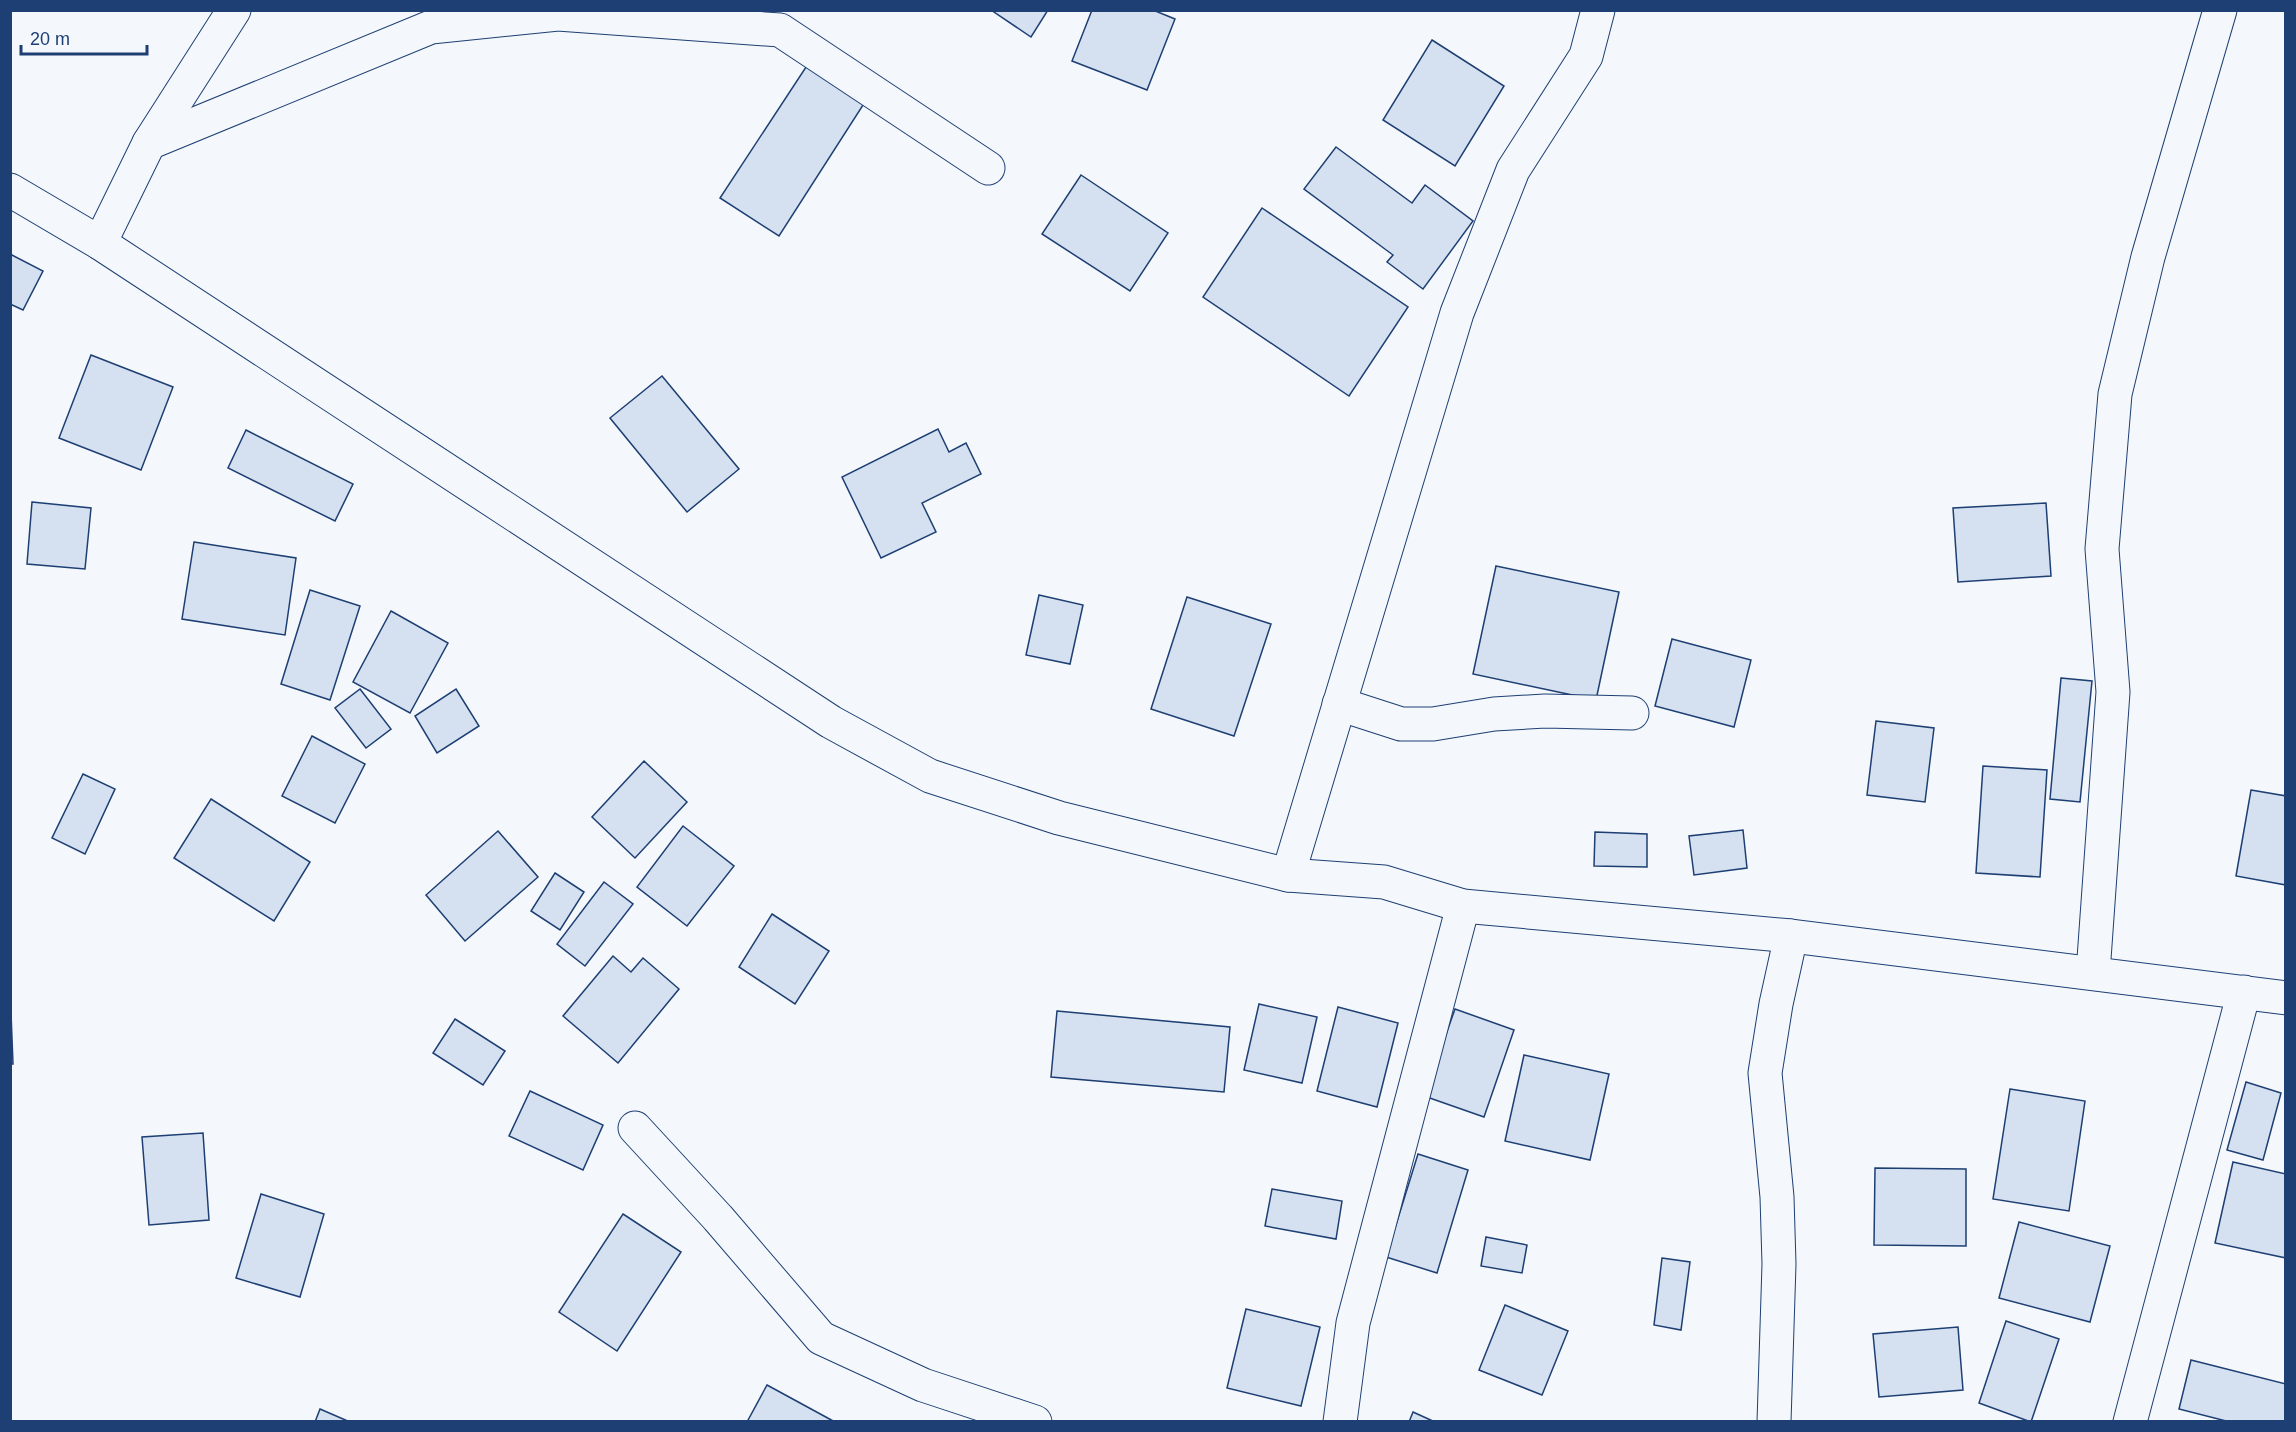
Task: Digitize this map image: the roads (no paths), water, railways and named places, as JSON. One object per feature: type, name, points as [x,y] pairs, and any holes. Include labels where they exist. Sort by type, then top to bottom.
[{"type":"street","points":[[100,243],[148,143],[234,10]]},
{"type":"street","points":[[1288,874],[1457,313],[1514,170],[1586,56],[1598,10]]},
{"type":"street","points":[[2093,973],[2113,692],[2102,549],[2115,393],[2148,257],[2220,10]]},
{"type":"street","points":[[148,143],[431,27],[558,14],[780,30],[988,168]]},
{"type":"street","points":[[10,190],[100,243],[831,722],[930,776],[1059,818],[1288,874],[1383,882],[1462,906],[1791,936],[2286,998]]},
{"type":"street","points":[[1339,704],[1401,724],[1432,724],[1494,714],[1534,711],[1632,712]]},
{"type":"street","points":[[1340,1422],[1353,1323],[1462,906]]},
{"type":"street","points":[[1774,1422],[1779,1264],[1777,1197],[1765,1073],[1776,1004],[1791,936]]},
{"type":"street","points":[[2130,1422],[2244,992]]},
{"type":"street","points":[[635,1128],[718,1218],[821,1338],[923,1385],[1035,1422]]}]
